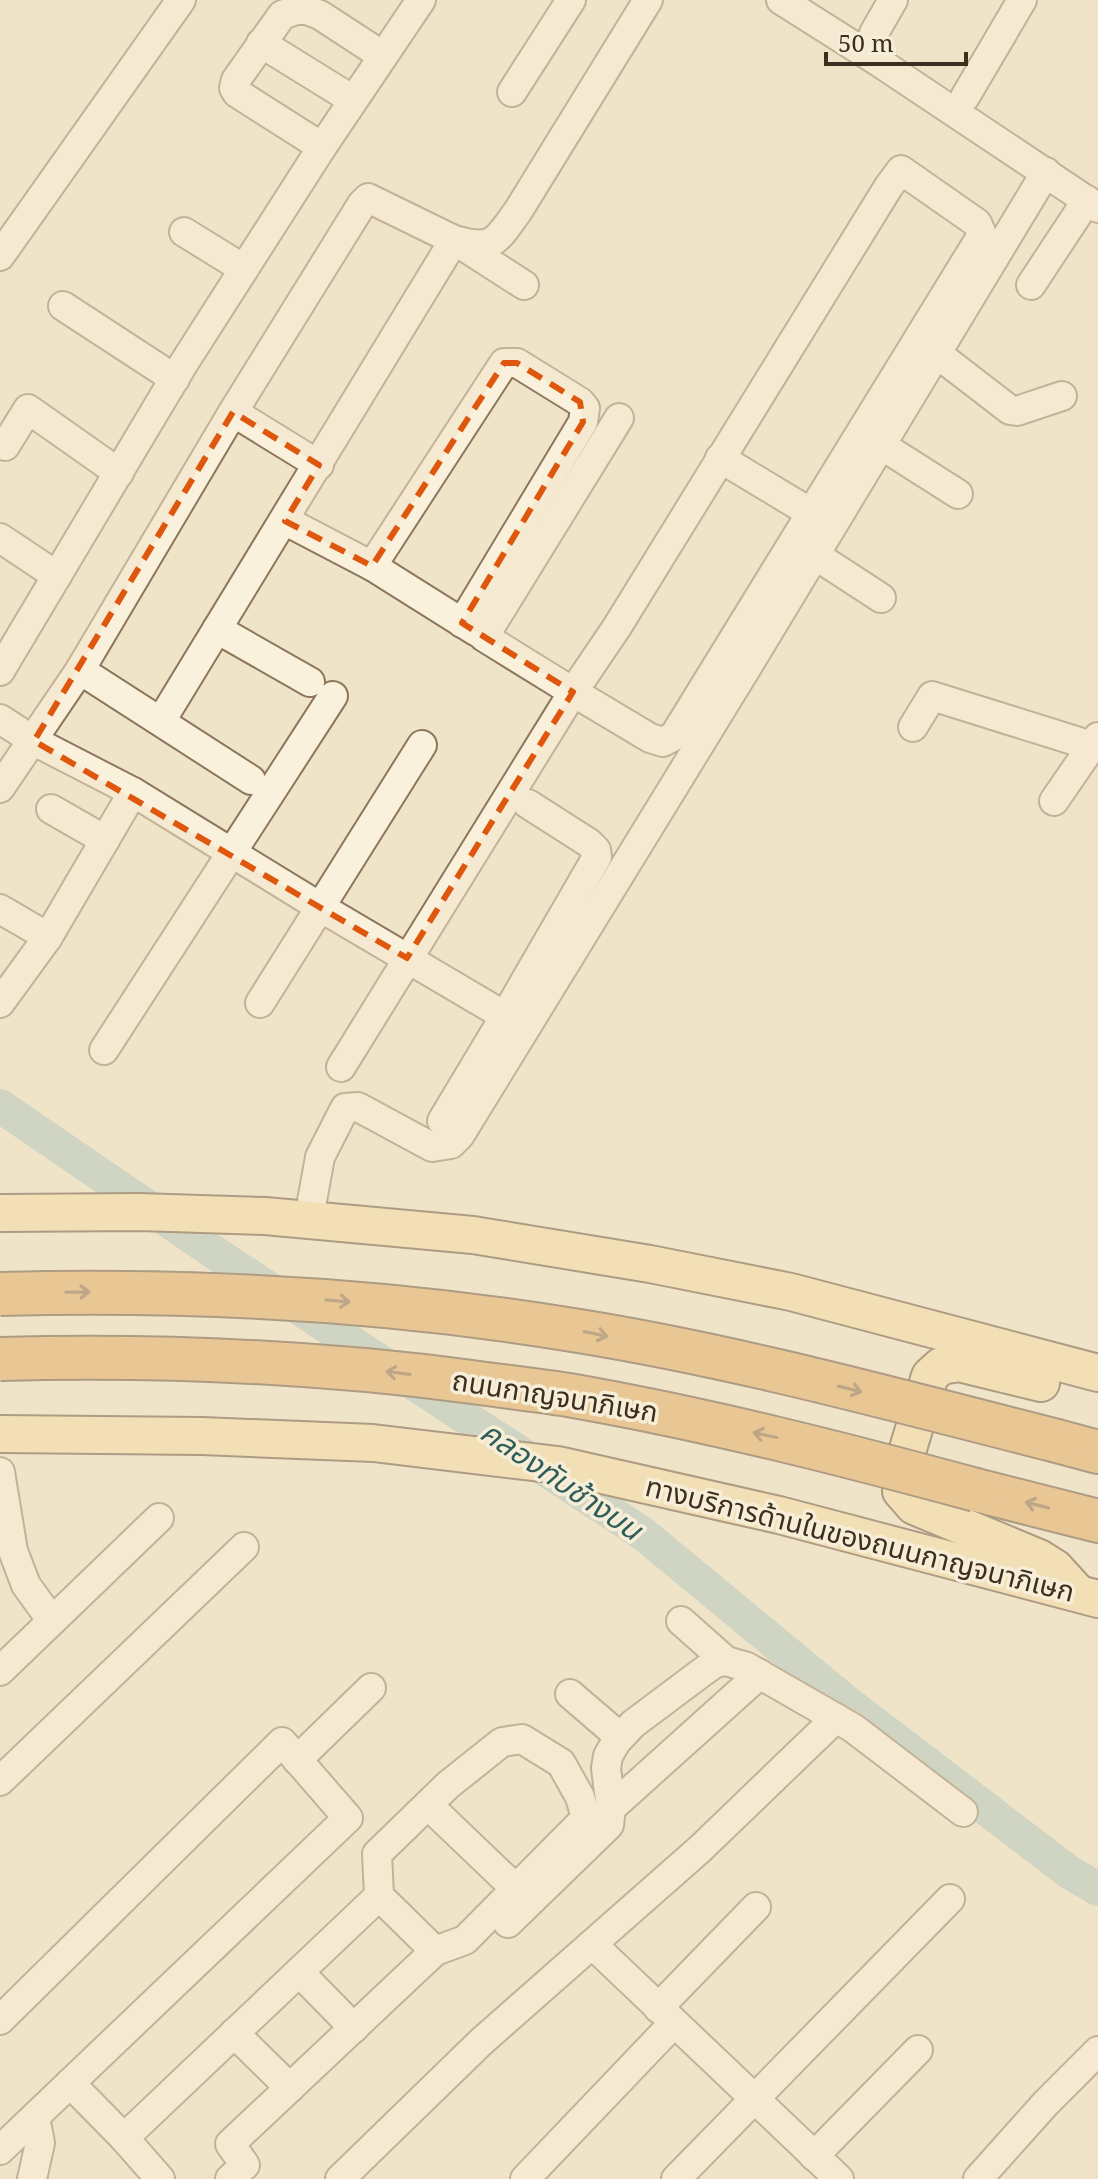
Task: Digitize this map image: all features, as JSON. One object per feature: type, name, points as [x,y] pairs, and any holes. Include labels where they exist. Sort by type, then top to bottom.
[{"type":"highway","points":[[0,1294],[121,1291],[304,1298],[393,1306],[579,1331],[800,1376],[1098,1452]]},
{"type":"highway","name":"ถนนกาญจนาภิเษก","points":[[0,1359],[136,1356],[300,1363],[571,1395],[788,1440],[1098,1521]]},
{"type":"main road","points":[[0,1213],[139,1212],[265,1216],[473,1235],[650,1264],[791,1292],[1087,1370]]},
{"type":"main road","points":[[1088,1597],[1039,1558],[914,1506],[901,1491],[901,1472],[930,1376],[941,1366],[959,1363],[1098,1396]]},
{"type":"main road","name":"ทางบริการด้านในของถนนกาญจนาภิเษก","points":[[0,1434],[202,1436],[373,1443],[558,1465],[779,1515],[1088,1597]]},
{"type":"street","points":[[0,256],[181,0]]},
{"type":"street","points":[[0,671],[244,269],[421,0]]},
{"type":"street","points":[[512,92],[571,0]]},
{"type":"street","points":[[454,240],[481,247],[501,234],[648,0]]},
{"type":"street","points":[[781,0],[1092,204],[1031,285]]},
{"type":"street","points":[[874,33],[893,0]]},
{"type":"street","points":[[965,97],[1022,0]]},
{"type":"street","points":[[322,147],[237,93],[234,88],[236,80],[282,15],[296,10],[320,15],[383,56]]},
{"type":"street","points":[[261,43],[353,100]]},
{"type":"street","points":[[284,520],[372,566],[573,692],[650,738],[663,742],[674,736],[979,240],[981,232],[977,223],[901,170],[617,627],[573,692],[341,1067]]},
{"type":"street","points":[[312,1201],[320,1157],[345,1108],[358,1107],[432,1147],[451,1144],[460,1135],[1046,172]]},
{"type":"street","points":[[0,788],[80,670],[233,412],[366,199],[371,198],[454,240],[524,285]]},
{"type":"street","points":[[184,232],[244,269]]},
{"type":"street","points":[[161,721],[454,240]]},
{"type":"street","points":[[63,306],[175,379]]},
{"type":"street","points":[[936,353],[1010,410],[1017,411],[1062,396]]},
{"type":"street","points":[[372,566],[504,363],[517,363],[580,402],[585,408],[583,422],[473,630]]},
{"type":"street","points":[[5,446],[28,409],[119,473]]},
{"type":"street","points":[[233,412],[319,465]]},
{"type":"street","points":[[473,630],[619,418]]},
{"type":"street","points":[[881,445],[958,494]]},
{"type":"street","points":[[720,458],[811,513]]},
{"type":"street","points":[[0,538],[57,576]]},
{"type":"street","points":[[815,555],[881,598]]},
{"type":"street","points":[[104,1050],[232,851],[321,689],[217,629]]},
{"type":"street","points":[[80,670],[251,780]]},
{"type":"street","points":[[913,727],[932,696],[1095,742],[1054,801]]},
{"type":"street","points":[[0,719],[34,741],[133,792],[505,1016]]},
{"type":"street","points":[[260,1003],[422,745]]},
{"type":"street","points":[[0,1003],[48,937],[133,792]]},
{"type":"street","points":[[442,1121],[597,857],[596,850],[589,843],[528,804]]},
{"type":"street","points":[[51,809],[105,840]]},
{"type":"street","points":[[0,909],[48,937]]},
{"type":"street","points":[[0,1472],[13,1551],[26,1585],[52,1621]]},
{"type":"street","points":[[0,1671],[159,1518]]},
{"type":"street","points":[[0,1781],[244,1547]]},
{"type":"street","points":[[681,1621],[726,1661],[747,1667],[836,1718],[963,1812]]},
{"type":"street","points":[[483,1947],[609,1825],[611,1808],[606,1768],[608,1756],[620,1737],[701,1673],[715,1663],[726,1661]]},
{"type":"street","points":[[611,1808],[760,1674]]},
{"type":"street","points":[[297,1760],[371,1688]]},
{"type":"street","points":[[570,1694],[620,1737]]},
{"type":"street","points":[[347,2177],[517,2008],[700,1849],[836,1718]]},
{"type":"street","points":[[230,2179],[245,2165],[230,2144],[435,1951],[465,1940],[586,1818],[580,1797],[561,1763],[522,1739],[502,1742],[428,1805],[377,1854],[379,1896],[435,1951]]},
{"type":"street","points":[[0,2020],[282,1742],[348,1818],[0,2150]]},
{"type":"street","points":[[428,1805],[516,1889]]},
{"type":"street","points":[[124,2138],[379,1896]]},
{"type":"street","points":[[676,2179],[950,1899]]},
{"type":"street","points":[[525,2179],[756,1907]]},
{"type":"street","points":[[593,1945],[836,2178]]},
{"type":"street","points":[[299,1972],[354,2028]]},
{"type":"street","points":[[234,2033],[290,2088]]},
{"type":"street","points":[[814,2156],[918,2050]]},
{"type":"street","points":[[978,2179],[1098,2051]]},
{"type":"street","points":[[70,2083],[160,2179]]},
{"type":"street","points":[[32,2179],[40,2143],[35,2117]]},
{"type":"highlighted area","points":[[504,363],[517,363],[580,402],[583,422],[462,623],[573,692],[407,958],[34,741],[233,412],[319,465],[285,521],[372,566]]},
{"type":"waterway","name":"คลองทับช้างบน","points":[[0,1106],[227,1261],[642,1533],[849,1704],[1069,1872],[1098,1889]]}]
